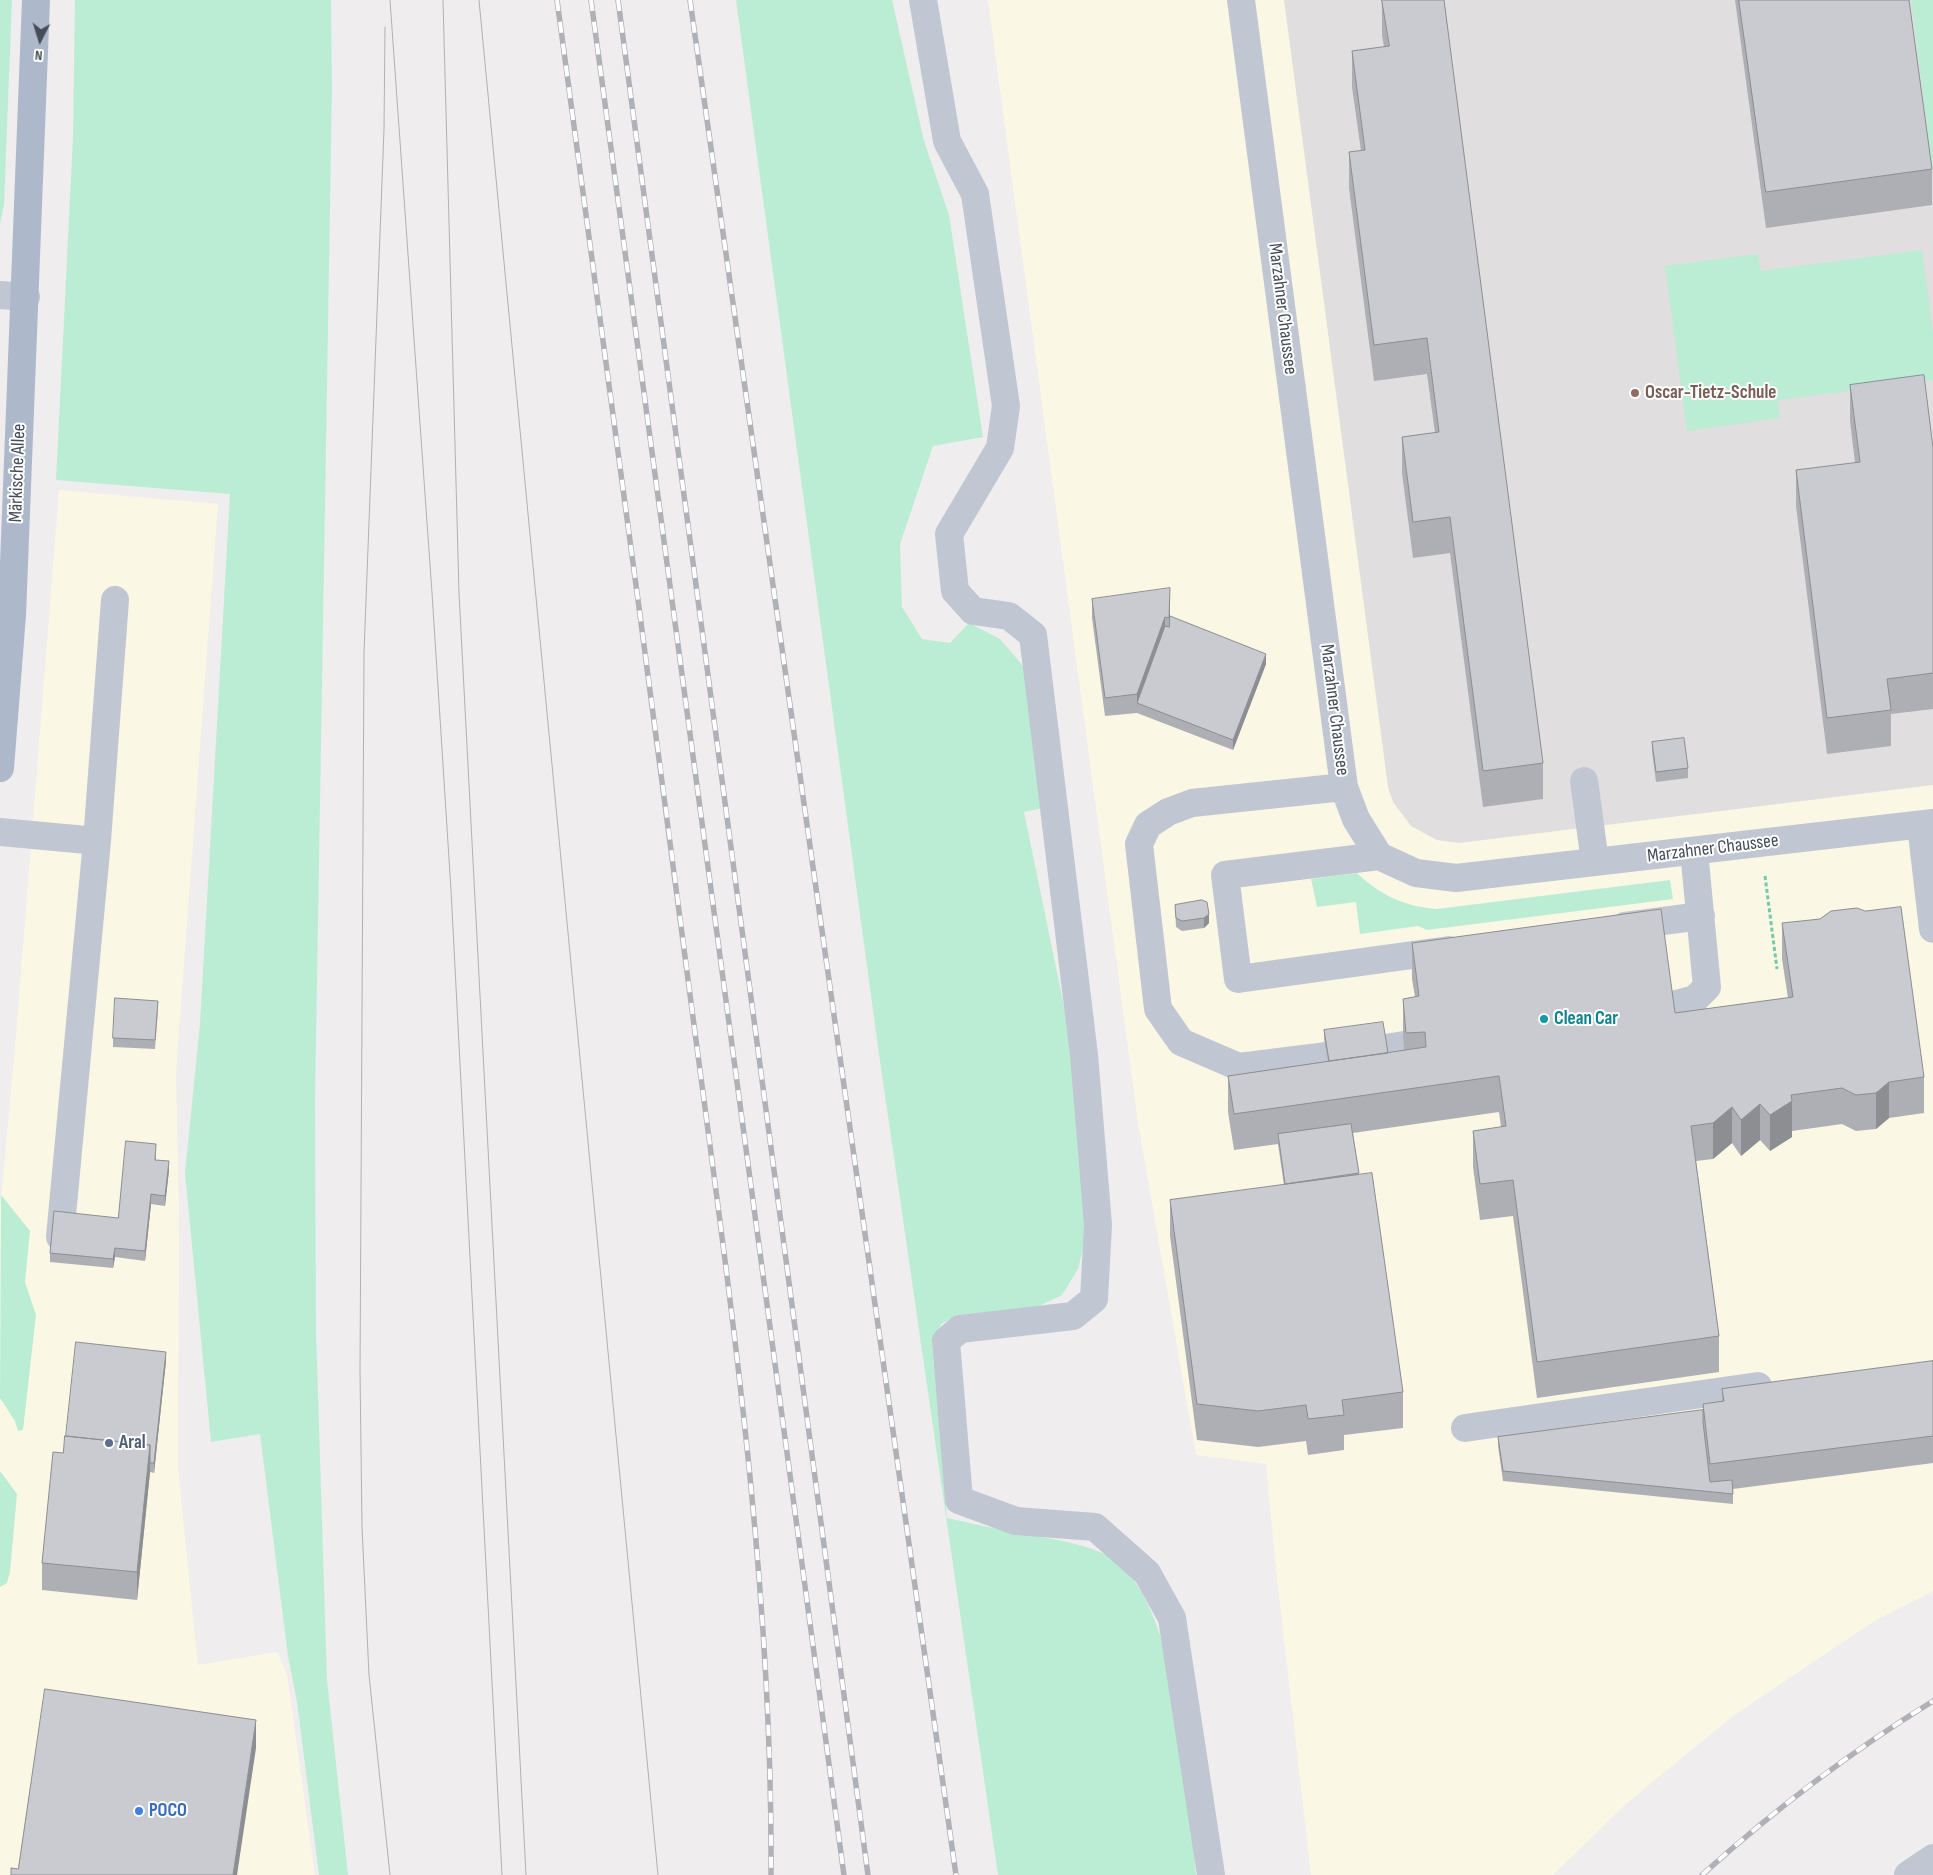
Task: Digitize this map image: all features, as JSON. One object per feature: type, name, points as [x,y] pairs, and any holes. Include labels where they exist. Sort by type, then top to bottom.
[{"type":"main road","name":"Märkische Allee","points":[[0,768],[12,615],[13,296],[36,0]]},
{"type":"street","points":[[923,0],[947,141],[975,194],[1006,406],[1000,448],[949,534],[955,591],[973,611],[1009,616],[1033,635],[1084,1055],[1098,1225],[1094,1299],[1073,1316],[960,1329],[946,1340],[959,1500],[1016,1521],[1095,1528],[1147,1573],[1172,1618],[1210,1875]]},
{"type":"street","name":"Marzahner Chaussee","points":[[1241,0],[1344,787],[1356,819],[1379,856],[1416,873],[1456,878],[1927,824]]},
{"type":"street","points":[[60,1237],[97,841],[115,600]]},
{"type":"street","points":[[1584,781],[1595,862]]},
{"type":"street","points":[[1327,1056],[1239,1067],[1181,1042],[1158,1009],[1139,844],[1148,826],[1168,812],[1192,803],[1344,787]]},
{"type":"street","points":[[1927,824],[1933,929]]},
{"type":"street","points":[[0,832],[97,841]]},
{"type":"street","points":[[1669,1006],[1695,999],[1707,987],[1694,851]]},
{"type":"street","points":[[1379,856],[1225,875],[1238,979],[1474,946]]},
{"type":"street","points":[[1602,929],[1700,916]]},
{"type":"street","points":[[1465,1428],[1787,1382]]},
{"type":"street","points":[[1908,1875],[1933,1858]]},
{"type":"path","points":[[1765,876],[1777,969]]},
{"type":"shaded area","points":[[988,0],[1933,0],[1933,1591],[1873,1622],[1733,1716],[1627,1803],[1553,1875],[1311,1875],[1275,1561],[1266,1464],[1196,1455],[1138,1123]]},
{"type":"shaded area","name":"Oscar-Tietz-Schule","points":[[1284,0],[1933,0],[1933,785],[1459,843],[1437,840],[1411,826],[1393,802],[1388,787]]},
{"type":"shaded area","points":[[59,490],[218,504],[176,1072],[179,1219],[178,1469],[198,1665],[277,1652],[287,1674],[315,1875],[0,1875],[0,1207],[14,1059]]},
{"type":"green space","points":[[0,0],[12,0],[4,204],[0,224]]},
{"type":"green space","points":[[75,0],[331,0],[332,89],[315,1100],[316,1332],[327,1680],[348,1875],[319,1875],[297,1702],[288,1656],[260,1434],[211,1442],[185,1173],[200,1024],[230,494],[56,480],[73,137]]},
{"type":"green space","points":[[736,0],[892,0],[924,141],[949,215],[983,437],[933,446],[900,544],[902,607],[922,639],[950,643],[969,623],[1000,639],[1023,666],[1042,808],[1024,812],[1074,1055],[1078,1154],[1087,1233],[1078,1269],[1062,1295],[1035,1308],[957,1315],[941,1324],[932,1343],[947,1518],[1081,1545],[1116,1561],[1138,1586],[1155,1621],[1168,1662],[1184,1754],[1196,1875],[998,1875],[878,1047]]},
{"type":"green space","points":[[1911,0],[1933,0],[1933,174]]},
{"type":"green space","points":[[1922,250],[1933,333],[1933,380],[1778,400],[1780,418],[1687,431],[1665,266],[1758,254],[1761,271]]},
{"type":"green space","points":[[1357,873],[1375,888],[1394,899],[1415,906],[1437,909],[1670,880],[1673,899],[1427,930],[1418,926],[1360,934],[1356,902],[1317,907],[1311,879]]},
{"type":"green space","points":[[1,1195],[30,1231],[25,1282],[36,1315],[23,1430],[18,1431],[15,1421],[0,1398]]},
{"type":"green space","points":[[0,1471],[17,1494],[10,1572],[7,1583],[0,1587]]},
{"type":"building","points":[[1382,0],[1444,0],[1543,763],[1483,771],[1450,517],[1413,522],[1402,437],[1439,432],[1427,338],[1374,345],[1349,152],[1365,150],[1352,51],[1389,46]]},
{"type":"building","points":[[1739,0],[1909,0],[1932,169],[1766,192]]},
{"type":"building","points":[[1924,375],[1933,448],[1933,673],[1887,679],[1891,710],[1827,718],[1796,470],[1860,462],[1850,385]]},
{"type":"building","points":[[1170,588],[1169,618],[1165,617],[1137,694],[1105,698],[1092,599]]},
{"type":"building","points":[[1170,616],[1266,654],[1233,740],[1137,703],[1165,626],[1169,627]]},
{"type":"building","points":[[1684,738],[1688,768],[1656,772],[1652,742]]},
{"type":"building","points":[[1202,900],[1207,902],[1209,914],[1204,918],[1182,921],[1176,918],[1175,905]]},
{"type":"building","points":[[1901,907],[1924,1077],[1889,1082],[1876,1093],[1856,1095],[1842,1088],[1791,1095],[1792,1101],[1770,1115],[1760,1104],[1741,1120],[1732,1107],[1713,1123],[1691,1126],[1719,1336],[1537,1362],[1513,1180],[1480,1184],[1473,1131],[1506,1126],[1499,1076],[1234,1114],[1228,1076],[1426,1047],[1425,1032],[1406,1033],[1403,999],[1419,996],[1412,943],[1661,909],[1675,1013],[1793,997],[1782,923],[1820,919],[1831,911],[1857,908],[1865,911]]},
{"type":"building","points":[[115,998],[158,1001],[155,1040],[113,1038]]},
{"type":"building","points":[[1383,1022],[1388,1053],[1329,1061],[1324,1030]]},
{"type":"building","points":[[1351,1124],[1359,1173],[1285,1184],[1278,1134]]},
{"type":"building","points":[[126,1141],[156,1144],[155,1160],[169,1161],[165,1196],[151,1194],[145,1251],[115,1248],[113,1259],[50,1253],[54,1211],[118,1218]]},
{"type":"building","points":[[1372,1173],[1403,1392],[1342,1400],[1344,1415],[1308,1419],[1306,1405],[1258,1411],[1197,1404],[1170,1200]]},
{"type":"building","points":[[76,1342],[166,1352],[154,1463],[150,1463],[150,1445],[66,1436]]},
{"type":"building","points":[[1933,1361],[1933,1436],[1710,1464],[1703,1404],[1724,1401],[1722,1389]]},
{"type":"building","points":[[1703,1410],[1710,1482],[1732,1480],[1733,1494],[1503,1471],[1498,1437]]},
{"type":"building","points":[[65,1436],[150,1445],[137,1572],[42,1563],[53,1452],[63,1453]]},
{"type":"building","name":"POCO","points":[[45,1689],[256,1720],[233,1875],[11,1875],[11,1868],[18,1869]]},
{"type":"tram line","points":[[390,0],[451,890],[502,1875]]},
{"type":"tram line","points":[[443,0],[459,593],[526,1875]]},
{"type":"tram line","points":[[479,0],[658,1875]]},
{"type":"tram line","points":[[385,27],[384,129],[364,653],[360,1371],[362,1527],[369,1675],[390,1875]]},
{"type":"railway","points":[[557,0],[661,769],[735,1342],[747,1449],[765,1662],[770,1769],[771,1875]]},
{"type":"railway","points":[[591,0],[844,1875]]},
{"type":"railway","points":[[618,0],[868,1875]]},
{"type":"railway","points":[[690,0],[956,1875]]},
{"type":"railway","points":[[1702,1875],[1785,1805],[1842,1761],[1933,1701]]},
{"type":"place","name":"Oscar-Tietz-Schule","points":[[1635,393]]},
{"type":"place","name":"Clean Car","points":[[1544,1019]]},
{"type":"place","name":"Aral","points":[[109,1443]]},
{"type":"place","name":"POCO","points":[[139,1811]]}]
